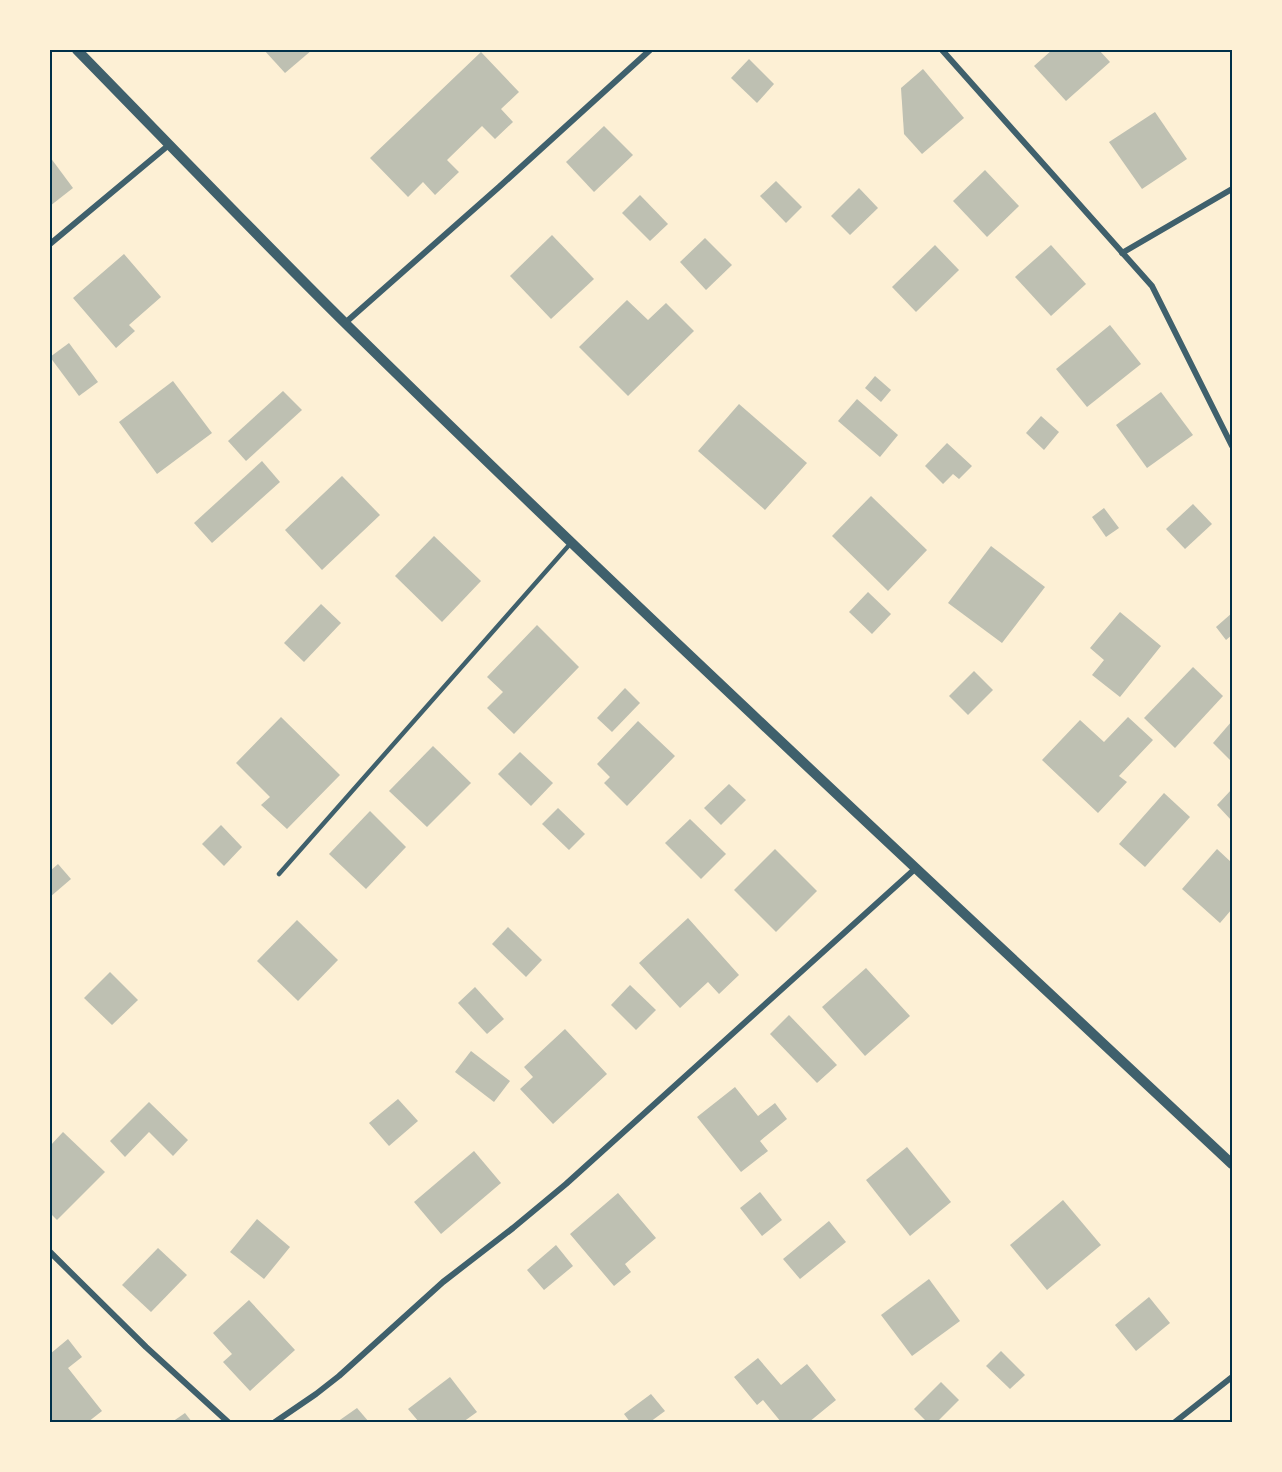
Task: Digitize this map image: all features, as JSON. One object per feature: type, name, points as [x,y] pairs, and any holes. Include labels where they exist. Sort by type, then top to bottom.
[{"type":"street","points":[[77,50],[345,323],[572,542],[1233,1164]]},
{"type":"street","points":[[345,323],[500,187],[650,50]]},
{"type":"street","points":[[942,50],[1152,286],[1233,446]]},
{"type":"street","points":[[50,244],[170,144]]},
{"type":"street","points":[[1122,253],[1233,189]]},
{"type":"street","points":[[275,1422],[339,1376],[434,1290],[566,1184],[916,868]]},
{"type":"street","points":[[50,1252],[146,1347],[228,1422]]},
{"type":"street","points":[[1175,1422],[1233,1377]]},
{"type":"lane","points":[[279,874],[572,542]]},
{"type":"building","points":[[264,50],[312,50],[285,73]]},
{"type":"building","points":[[1052,50],[1099,50],[1110,62],[1066,101],[1034,66]]},
{"type":"building","points":[[481,52],[519,92],[501,109],[513,122],[495,139],[482,126],[447,160],[459,172],[435,195],[423,182],[408,197],[370,158]]},
{"type":"building","points":[[749,59],[774,84],[757,103],[731,78]]},
{"type":"building","points":[[923,69],[964,118],[922,154],[904,134],[901,88]]},
{"type":"building","points":[[1155,112],[1187,159],[1142,189],[1109,142]]},
{"type":"building","points":[[604,126],[633,155],[594,192],[566,162]]},
{"type":"building","points":[[50,157],[73,188],[50,206]]},
{"type":"building","points":[[985,170],[1019,206],[987,237],[953,201]]},
{"type":"building","points":[[776,181],[802,207],[786,223],[760,196]]},
{"type":"building","points":[[859,188],[878,208],[850,235],[831,216]]},
{"type":"building","points":[[640,195],[668,224],[650,241],[622,213]]},
{"type":"building","points":[[552,235],[594,279],[551,319],[510,276]]},
{"type":"building","points":[[705,238],[732,265],[706,290],[680,262]]},
{"type":"building","points":[[935,245],[959,270],[916,312],[892,287]]},
{"type":"building","points":[[1051,245],[1086,284],[1051,316],[1015,277]]},
{"type":"building","points":[[124,254],[161,297],[129,325],[135,331],[116,348],[73,298]]},
{"type":"building","points":[[627,300],[648,320],[666,303],[694,331],[628,396],[579,347]]},
{"type":"building","points":[[1110,325],[1141,364],[1087,407],[1056,369]]},
{"type":"building","points":[[69,343],[98,382],[79,396],[50,357]]},
{"type":"building","points":[[875,376],[891,390],[881,402],[865,388]]},
{"type":"building","points":[[173,381],[212,433],[157,474],[119,422]]},
{"type":"building","points":[[283,391],[302,410],[246,461],[228,441]]},
{"type":"building","points":[[1161,392],[1193,435],[1147,468],[1116,425]]},
{"type":"building","points":[[857,399],[898,435],[880,457],[838,421]]},
{"type":"building","points":[[739,404],[807,463],[765,510],[698,451]]},
{"type":"building","points":[[1041,416],[1059,432],[1044,450],[1026,433]]},
{"type":"building","points":[[947,443],[972,466],[959,479],[953,474],[943,484],[925,466]]},
{"type":"building","points":[[262,461],[280,482],[212,543],[194,523]]},
{"type":"building","points":[[342,476],[380,515],[322,570],[285,530]]},
{"type":"building","points":[[871,496],[927,550],[888,591],[832,536]]},
{"type":"building","points":[[1193,504],[1212,524],[1185,549],[1166,529]]},
{"type":"building","points":[[1104,508],[1119,528],[1106,537],[1092,517]]},
{"type":"building","points":[[434,536],[481,581],[442,622],[395,576]]},
{"type":"building","points":[[991,546],[1045,587],[1002,643],[948,603]]},
{"type":"building","points":[[868,592],[891,614],[872,634],[849,612]]},
{"type":"building","points":[[321,604],[341,623],[304,662],[284,643]]},
{"type":"building","points":[[1120,612],[1161,646],[1120,697],[1092,675],[1104,660],[1090,648]]},
{"type":"building","points":[[1232,613],[1232,635],[1226,640],[1216,627]]},
{"type":"building","points":[[537,625],[579,667],[514,734],[487,708],[503,692],[487,677]]},
{"type":"building","points":[[1193,667],[1223,696],[1175,748],[1144,718]]},
{"type":"building","points":[[974,671],[993,690],[968,715],[949,696]]},
{"type":"building","points":[[625,688],[640,703],[612,732],[597,718]]},
{"type":"building","points":[[281,717],[340,775],[287,829],[261,805],[270,797],[236,763]]},
{"type":"building","points":[[1128,717],[1153,740],[1119,776],[1127,782],[1098,813],[1042,760],[1080,720],[1104,742]]},
{"type":"building","points":[[638,721],[675,756],[627,806],[604,783],[610,777],[597,764]]},
{"type":"building","points":[[1232,721],[1232,762],[1213,743]]},
{"type":"building","points":[[433,746],[471,783],[427,827],[389,791]]},
{"type":"building","points":[[520,752],[553,783],[531,806],[498,774]]},
{"type":"building","points":[[729,784],[746,800],[721,825],[704,808]]},
{"type":"building","points":[[1232,789],[1232,821],[1217,805]]},
{"type":"building","points":[[1164,793],[1190,817],[1145,867],[1119,844]]},
{"type":"building","points":[[558,808],[585,834],[569,850],[542,824]]},
{"type":"building","points":[[370,811],[406,847],[366,889],[329,854]]},
{"type":"building","points":[[690,819],[726,854],[701,879],[665,843]]},
{"type":"building","points":[[221,825],[242,847],[224,866],[202,844]]},
{"type":"building","points":[[775,849],[817,891],[776,932],[734,890]]},
{"type":"building","points":[[1217,849],[1232,863],[1232,909],[1220,923],[1182,889]]},
{"type":"building","points":[[58,864],[71,879],[50,897],[50,871]]},
{"type":"building","points":[[688,918],[739,975],[719,994],[708,982],[680,1008],[639,963]]},
{"type":"building","points":[[297,920],[338,960],[298,1001],[257,961]]},
{"type":"building","points":[[508,927],[542,960],[526,977],[492,944]]},
{"type":"building","points":[[866,968],[910,1016],[865,1056],[822,1007]]},
{"type":"building","points":[[110,972],[138,1000],[112,1025],[84,998]]},
{"type":"building","points":[[630,985],[656,1010],[636,1030],[611,1005]]},
{"type":"building","points":[[475,987],[504,1019],[487,1034],[458,1003]]},
{"type":"building","points":[[789,1015],[837,1065],[817,1083],[770,1034]]},
{"type":"building","points":[[565,1029],[607,1074],[553,1124],[520,1089],[533,1077],[524,1067]]},
{"type":"building","points":[[471,1051],[510,1081],[494,1102],[455,1072]]},
{"type":"building","points":[[735,1087],[758,1116],[775,1103],[787,1119],[760,1141],[768,1151],[741,1172],[697,1117]]},
{"type":"building","points":[[398,1099],[418,1121],[389,1146],[369,1123]]},
{"type":"building","points":[[149,1102],[188,1140],[173,1156],[149,1132],[125,1157],[110,1141]]},
{"type":"building","points":[[63,1132],[105,1172],[57,1220],[50,1213],[50,1146]]},
{"type":"building","points":[[907,1147],[951,1202],[910,1236],[866,1180]]},
{"type":"building","points":[[474,1151],[501,1183],[441,1234],[414,1202]]},
{"type":"building","points":[[760,1192],[782,1220],[762,1236],[740,1208]]},
{"type":"building","points":[[618,1193],[656,1238],[625,1264],[631,1272],[614,1286],[570,1234]]},
{"type":"building","points":[[1063,1200],[1101,1245],[1047,1290],[1010,1245]]},
{"type":"building","points":[[257,1219],[290,1247],[264,1279],[230,1252]]},
{"type":"building","points":[[829,1221],[846,1242],[800,1279],[783,1259]]},
{"type":"building","points":[[556,1245],[573,1266],[544,1290],[527,1270]]},
{"type":"building","points":[[158,1248],[187,1275],[151,1312],[122,1285]]},
{"type":"building","points":[[929,1279],[960,1321],[912,1356],[881,1315]]},
{"type":"building","points":[[1149,1297],[1170,1323],[1136,1351],[1115,1325]]},
{"type":"building","points":[[249,1300],[295,1350],[250,1391],[223,1362],[232,1354],[213,1333]]},
{"type":"building","points":[[68,1339],[82,1357],[68,1368],[102,1411],[88,1422],[50,1422],[50,1354]]},
{"type":"building","points":[[1001,1351],[1025,1375],[1010,1389],[986,1366]]},
{"type":"building","points":[[758,1358],[781,1385],[807,1364],[836,1400],[809,1422],[781,1422],[763,1400],[757,1405],[734,1377]]},
{"type":"building","points":[[450,1377],[477,1412],[463,1422],[419,1422],[408,1409]]},
{"type":"building","points":[[941,1382],[959,1400],[937,1422],[927,1422],[914,1409]]},
{"type":"building","points":[[651,1394],[665,1411],[650,1422],[630,1422],[624,1414]]},
{"type":"building","points":[[357,1408],[369,1422],[337,1422]]},
{"type":"building","points":[[185,1413],[192,1422],[172,1422]]}]
